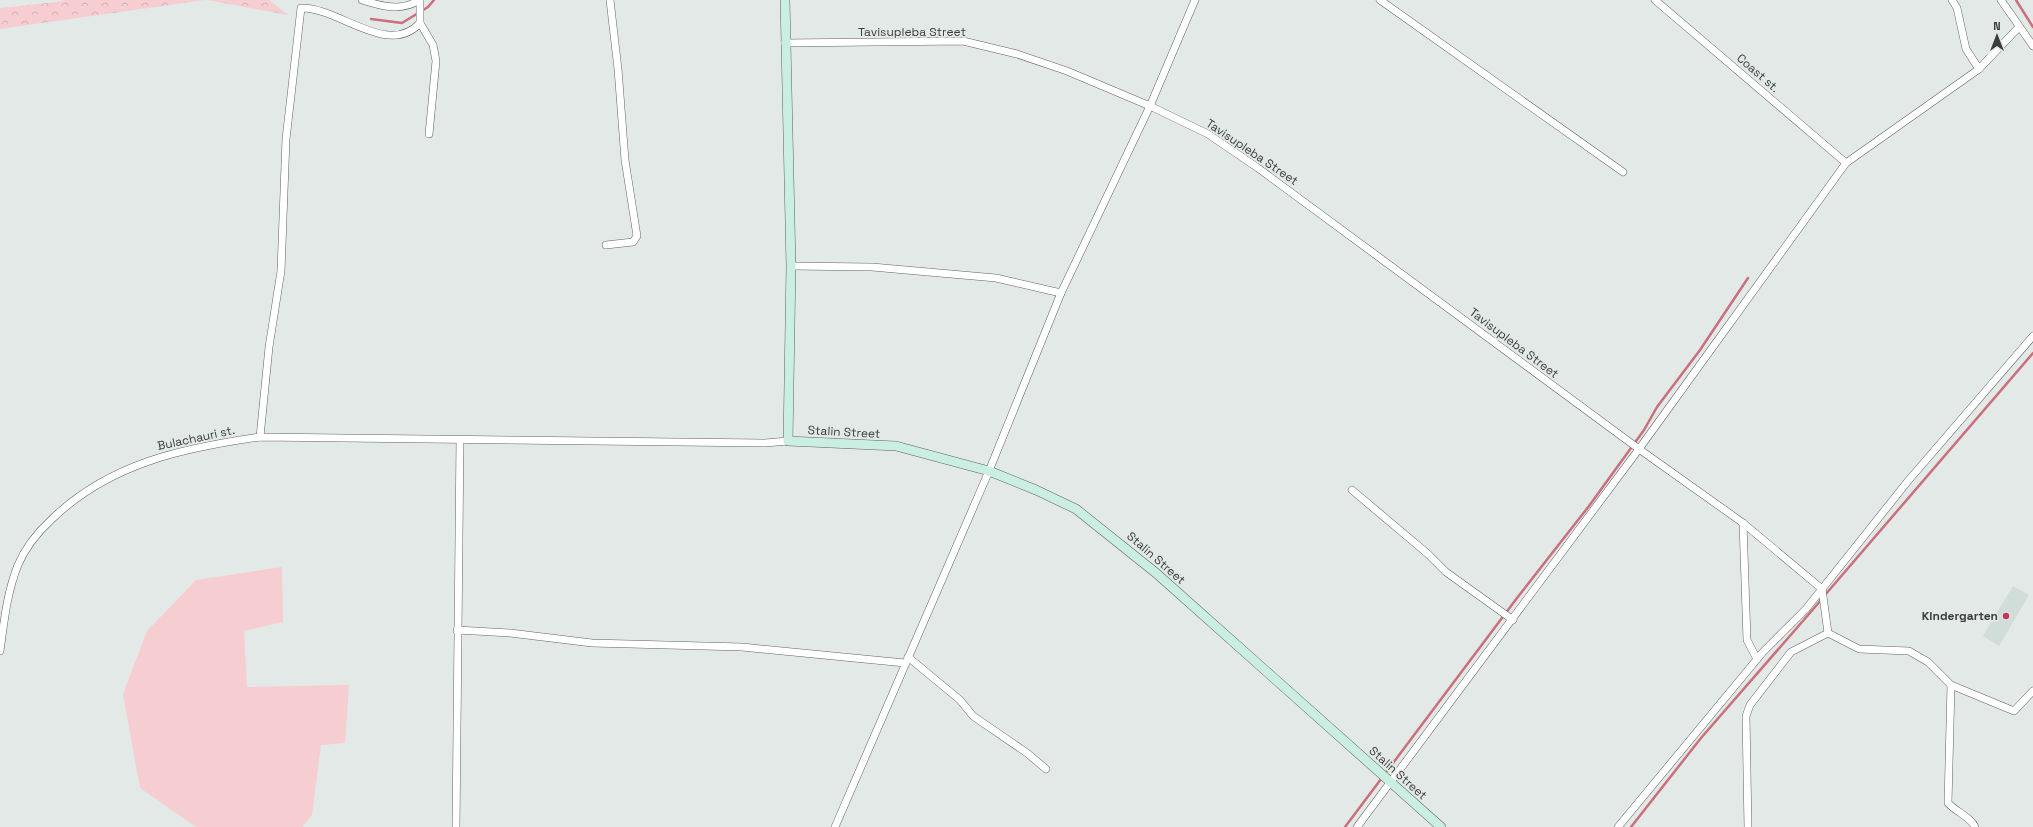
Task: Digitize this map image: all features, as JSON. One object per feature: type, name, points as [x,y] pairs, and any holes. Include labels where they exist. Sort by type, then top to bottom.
[{"type":"street","points":[[362,0],[397,8],[411,6],[419,0]]},
{"type":"street","points":[[419,0],[420,23],[433,45],[436,60],[429,134]]},
{"type":"street","points":[[606,245],[633,242],[638,236],[625,160],[618,69],[610,0]]},
{"type":"street","points":[[785,0],[791,266],[788,441]]},
{"type":"street","points":[[835,827],[989,471],[1061,294],[1150,106],[1195,0]]},
{"type":"street","points":[[1380,0],[1623,172]]},
{"type":"street","name":"Coast st.","points":[[1655,0],[1846,163]]},
{"type":"street","points":[[1952,0],[1957,8],[1966,49],[1979,69]]},
{"type":"street","points":[[2001,0],[2033,46]]},
{"type":"street","points":[[260,437],[270,347],[281,271],[286,139],[301,8],[321,10],[363,29],[384,35],[396,36],[408,33],[420,23]]},
{"type":"street","points":[[1356,827],[1512,620],[1846,163],[1979,69],[2019,27]]},
{"type":"street","name":"Tavisupleba Street","points":[[785,43],[963,41],[1017,54],[1060,69],[1150,106],[1208,134],[1258,168],[1638,449],[1743,523],[1822,589]]},
{"type":"street","points":[[791,266],[872,267],[996,278],[1061,294]]},
{"type":"street","points":[[1618,827],[1757,659],[1806,610],[1908,481],[2033,336]]},
{"type":"street","name":"Bulachauri st.","points":[[0,651],[8,600],[18,564],[39,531],[67,504],[104,480],[140,463],[177,451],[260,437],[765,443],[788,441]]},
{"type":"street","points":[[456,827],[460,440]]},
{"type":"street","name":"Stalin Street","points":[[788,441],[896,446],[989,471],[1036,490],[1076,509],[1118,541],[1252,658],[1441,827]]},
{"type":"street","points":[[1352,490],[1428,554],[1446,572],[1512,620]]},
{"type":"street","points":[[1743,523],[1747,640],[1757,659]]},
{"type":"street","points":[[1822,589],[1828,633]]},
{"type":"street","points":[[457,630],[510,633],[592,642],[742,647],[906,660],[960,700],[973,716],[994,729],[1046,770]]},
{"type":"street","points":[[1828,633],[1859,649],[1909,651],[1928,662],[1951,685],[2014,711],[2033,692]]},
{"type":"street","points":[[1748,827],[1746,716],[1750,705],[1791,652],[1828,633]]},
{"type":"street","points":[[1951,685],[1948,804],[1954,810],[1973,822],[1975,827]]},
{"type":"shaded area","name":"Kindergarten","points":[[2013,586],[2029,595],[1999,646],[1983,636]]},
{"type":"green space","points":[[65,0],[205,0],[0,29],[0,8]]},
{"type":"green space","points":[[207,0],[269,0],[288,15]]},
{"type":"green space","points":[[282,567],[283,622],[244,631],[247,687],[349,685],[345,743],[321,745],[312,815],[302,827],[196,827],[140,788],[123,694],[147,631],[196,580]]},
{"type":"waterway","points":[[371,19],[402,23],[428,7],[434,0]]},
{"type":"waterway","points":[[2016,0],[2033,27]]},
{"type":"waterway","points":[[1345,827],[1517,598],[1589,506],[1644,430],[1657,407],[1700,350],[1748,278]]},
{"type":"waterway","points":[[1825,595],[2033,353]]},
{"type":"waterway","points":[[1631,827],[1701,738],[1822,599]]},
{"type":"place","name":"Kindergarten","points":[[2006,616]]}]
